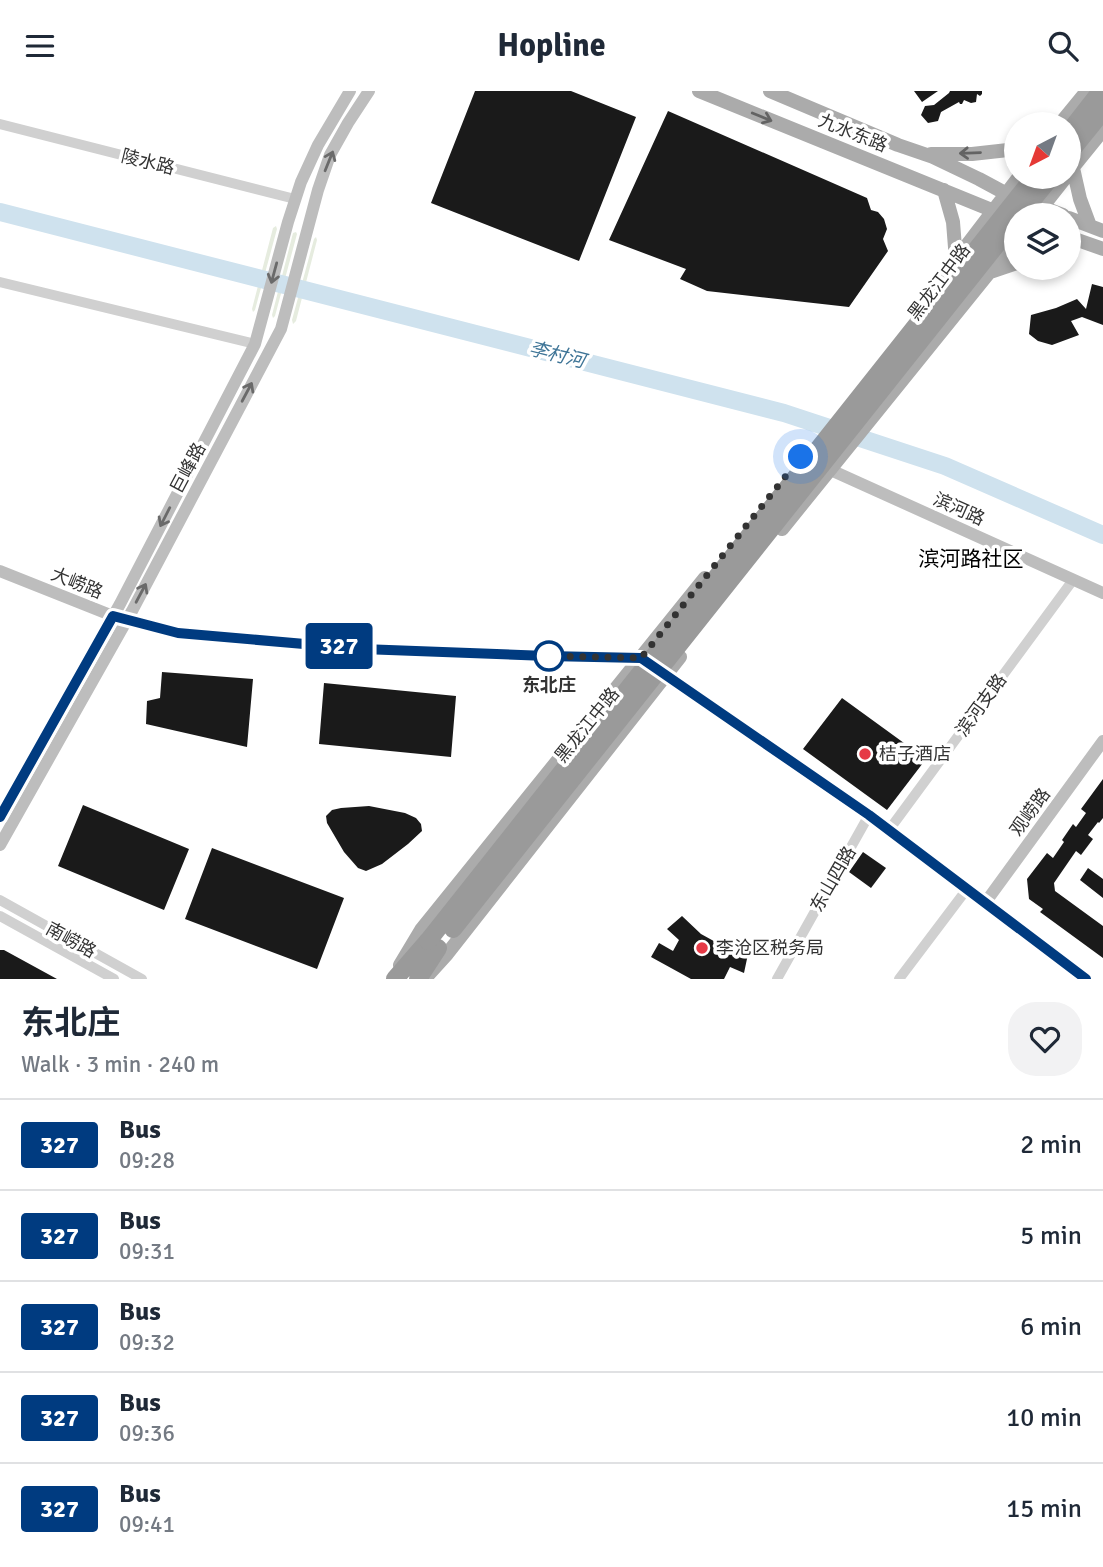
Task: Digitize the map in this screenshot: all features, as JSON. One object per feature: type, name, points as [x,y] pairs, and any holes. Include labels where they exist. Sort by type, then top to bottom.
[{"type":"highway","points":[[1082,115],[1101,91]]},
{"type":"highway","points":[[1082,146],[1103,111]]},
{"type":"highway","name":"黑龙江中路","points":[[433,945],[1025,189]]},
{"type":"highway","name":"黑龙江中路","points":[[1030,203],[1041,189]]},
{"type":"highway","name":"黑龙江中路","points":[[433,945],[1004,235]]},
{"type":"highway","points":[[393,979],[433,945]]},
{"type":"highway","points":[[418,979],[433,945]]},
{"type":"main road","name":"九水东路","points":[[699,91],[1004,214]]},
{"type":"main road","points":[[1070,112],[1087,91]]},
{"type":"main road","name":"九水东路","points":[[775,92],[979,179],[1023,203]]},
{"type":"main road","points":[[1082,152],[1103,129]]},
{"type":"main road","points":[[923,154],[1004,150]]},
{"type":"main road","name":"黑龙江中路","points":[[393,979],[421,930],[886,351],[1009,189]]},
{"type":"main road","points":[[1077,189],[1097,229]]},
{"type":"main road","points":[[944,190],[953,222],[956,260]]},
{"type":"main road","points":[[1081,242],[1103,249]]},
{"type":"main road","points":[[1081,245],[1087,244]]},
{"type":"main road","name":"黑龙江中路","points":[[424,979],[447,954],[842,452],[1004,254]]},
{"type":"main road","points":[[989,272],[1004,267]]},
{"type":"street","name":"巨峰路","points":[[0,817],[113,616],[255,344],[295,199],[318,145],[350,91]]},
{"type":"street","name":"巨峰路","points":[[0,845],[127,620],[281,329],[330,155],[369,91]]},
{"type":"street","name":"陵水路","points":[[0,124],[295,199]]},
{"type":"street","points":[[0,282],[255,344]]},
{"type":"street","name":"滨河路","points":[[801,457],[1103,593]]},
{"type":"street","name":"大崂路","points":[[0,571],[113,616],[178,633],[362,649],[641,658]]},
{"type":"street","name":"滨河支路","points":[[889,830],[1073,580]]},
{"type":"street","points":[[641,658],[869,815],[1086,979]]},
{"type":"street","name":"观崂路","points":[[985,903],[1103,741]]},
{"type":"street","name":"东山四路","points":[[777,979],[869,815]]},
{"type":"street","points":[[899,979],[967,889]]},
{"type":"street","name":"南崂路","points":[[0,900],[142,979]]},
{"type":"street","name":"南崂路","points":[[0,916],[114,979]]},
{"type":"shaded area","points":[[276,226],[277,229],[253,312],[273,228]]},
{"type":"shaded area","points":[[293,233],[297,234],[273,318]]},
{"type":"shaded area","points":[[316,237],[296,321],[293,324],[292,320]]},
{"type":"building","points":[[475,91],[571,91],[636,117],[579,261],[431,203]]},
{"type":"building","points":[[914,91],[938,91],[922,102]]},
{"type":"building","points":[[950,91],[982,91],[982,94],[977,94],[976,102],[959,102],[941,112],[938,121],[928,123],[921,115],[925,106],[934,105]]},
{"type":"building","points":[[668,111],[867,198],[871,210],[878,212],[884,219],[887,229],[883,239],[888,251],[849,307],[707,291],[680,279],[686,269],[609,240]]},
{"type":"building","points":[[1092,284],[1103,287],[1103,325],[1082,317],[1071,321],[1079,335],[1052,345],[1038,341],[1029,334],[1031,315],[1077,299],[1086,309]]},
{"type":"building","points":[[162,672],[253,679],[247,747],[146,724],[147,701],[160,698]]},
{"type":"building","points":[[324,683],[456,696],[451,757],[319,744]]},
{"type":"building","name":"桔子酒店","points":[[842,698],[926,759],[887,810],[803,749]]},
{"type":"building","points":[[1103,779],[1103,818],[1088,835],[1093,839],[1081,855],[1076,851],[1054,883],[1055,891],[1103,926],[1103,958],[1040,912],[1043,909],[1029,899],[1027,879],[1047,853],[1053,858],[1073,824],[1076,827],[1086,813],[1081,809]]},
{"type":"building","points":[[83,805],[189,849],[164,910],[58,866]]},
{"type":"building","points":[[369,806],[405,813],[416,818],[422,831],[382,864],[366,871],[358,868],[344,852],[327,823],[326,816],[332,810]]},
{"type":"building","points":[[212,848],[344,898],[317,969],[185,919]]},
{"type":"building","points":[[863,852],[886,868],[871,888],[849,872]]},
{"type":"building","points":[[1088,868],[1103,879],[1103,898],[1080,880]]},
{"type":"building","name":"李沧区税务局","points":[[682,916],[701,934],[721,945],[748,954],[744,973],[730,967],[724,979],[691,979],[651,957],[659,943],[673,951],[679,940],[667,929]]},
{"type":"building","points":[[0,950],[4,950],[57,979],[0,979]]},
{"type":"waterway","name":"李村河","points":[[0,212],[784,413],[945,466],[1103,535]]},
{"type":"bus line","name":"327","points":[[0,817],[113,616],[178,633],[362,649],[641,658],[869,815],[1086,979]]},
{"type":"place","name":"东北庄","points":[[549,656]]},
{"type":"place","name":"桔子酒店","points":[[865,754]]},
{"type":"place","name":"李沧区税务局","points":[[702,948]]},
{"type":"district","name":"滨河路社区","points":[[971,559]]},
{"type":"route","points":[[549,656],[641,658],[801,457]]}]
